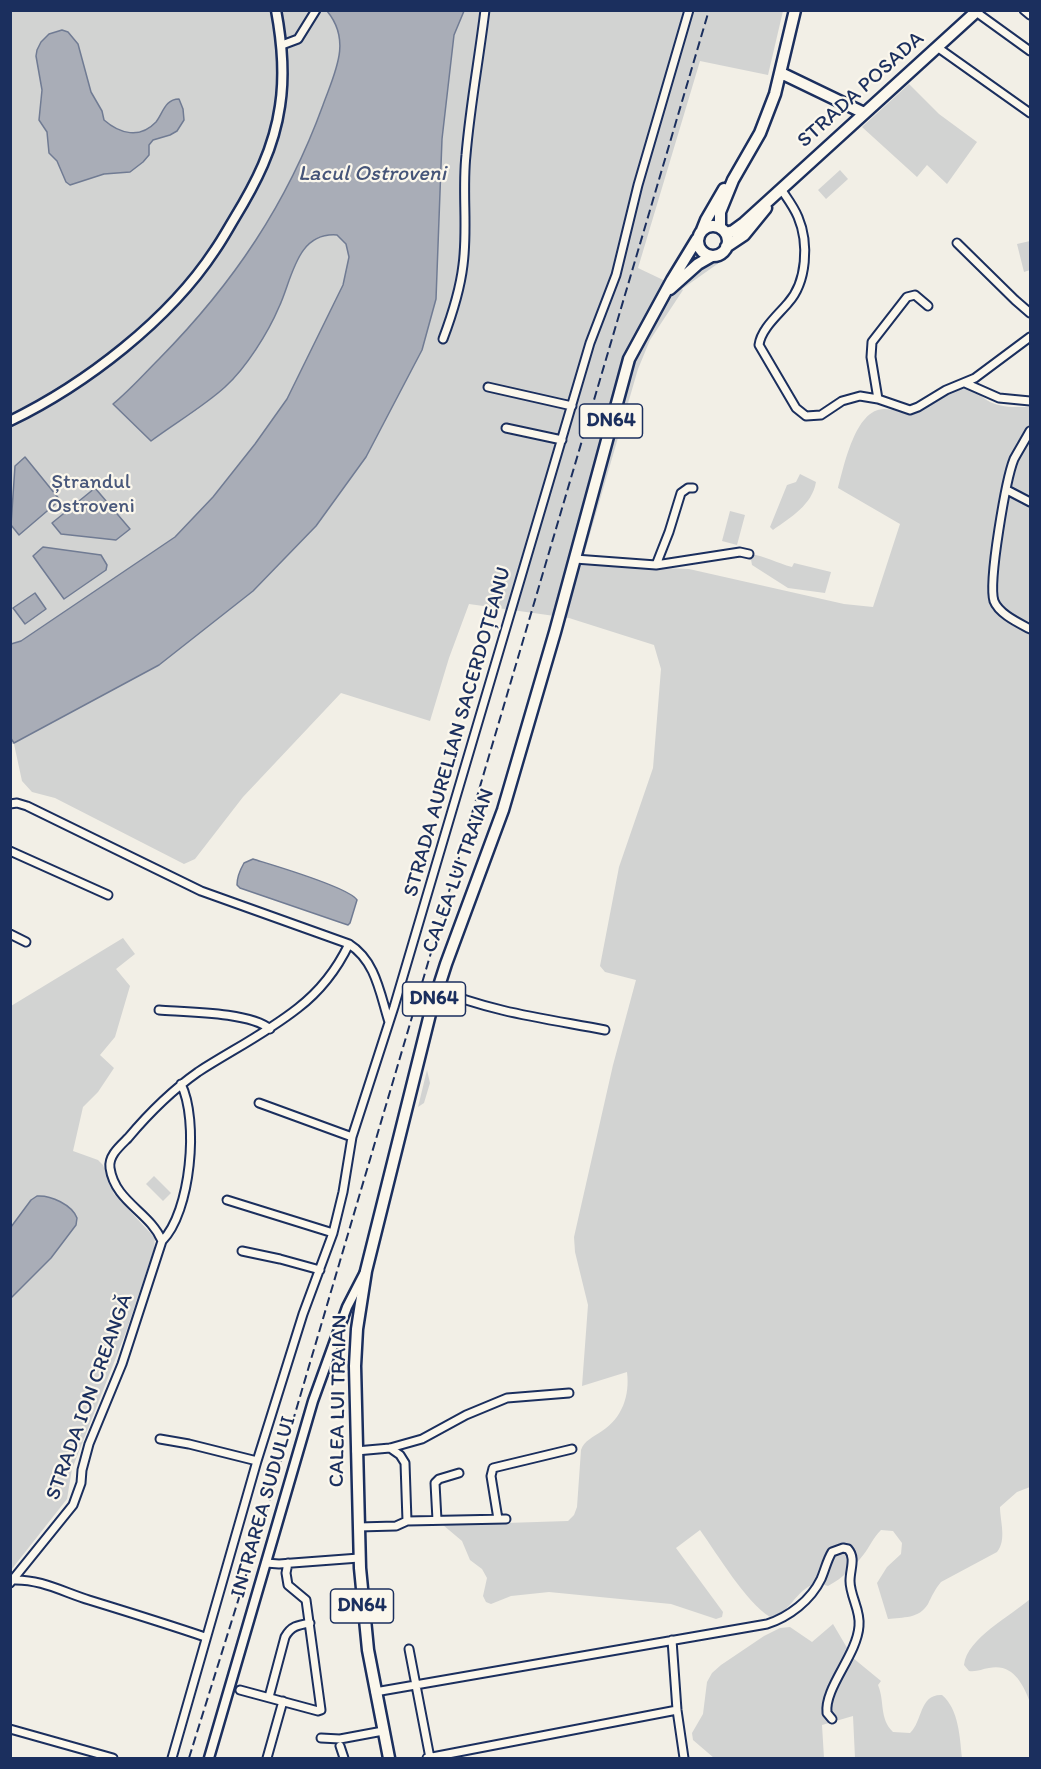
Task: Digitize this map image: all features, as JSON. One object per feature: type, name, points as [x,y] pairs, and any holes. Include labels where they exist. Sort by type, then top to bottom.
[{"type":"main road","name":"CALEA LUI TRAIAN","points":[[723,230],[720,212],[733,180],[760,133],[781,73],[795,10]]},
{"type":"main road","name":"STRADA POSADA","points":[[723,230],[738,228],[977,11]]},
{"type":"main road","points":[[781,73],[864,113]]},
{"type":"main road","name":"CALEA LUI TRAIAN","points":[[389,1758],[375,1692],[363,1615],[359,1558],[356,1343],[366,1271],[437,989],[503,810],[629,359],[722,192],[733,180]]},
{"type":"main road","name":"STRADA POSADA","points":[[726,247],[744,235],[760,217],[771,198]]},
{"type":"main road","points":[[711,225],[723,230],[728,240],[722,253],[712,256],[700,249],[700,234],[711,225]]},
{"type":"main road","name":"CALEA LUI TRAIAN","points":[[667,291],[692,269],[712,256]]},
{"type":"street","points":[[10,421],[85,378],[125,346],[178,295],[215,251],[258,178],[273,140],[282,89],[282,45],[276,10]]},
{"type":"street","points":[[282,45],[298,39],[316,10]]},
{"type":"street","points":[[443,339],[459,293],[463,264],[465,239],[463,188],[466,153],[485,10]]},
{"type":"street","name":"STRADA AURELIAN SACERDOȚEANU","points":[[172,1758],[257,1461],[303,1314],[333,1233],[343,1192],[352,1137],[389,1022],[590,343],[616,275],[636,192],[689,10]]},
{"type":"street","points":[[1024,10],[1030,15]]},
{"type":"street","points":[[977,11],[1030,51]]},
{"type":"street","points":[[936,47],[1030,113]]},
{"type":"street","points":[[781,189],[795,211],[801,226],[804,261],[795,294],[765,330],[759,345],[796,408],[806,416],[821,415],[850,398],[868,396],[910,410],[946,390],[975,378],[1030,337]]},
{"type":"street","points":[[957,243],[1030,313]]},
{"type":"street","points":[[878,399],[871,357],[872,342],[907,297],[915,295],[928,306]]},
{"type":"street","points":[[965,383],[999,398],[1030,401]]},
{"type":"street","points":[[488,387],[572,406]]},
{"type":"street","points":[[506,428],[562,440]]},
{"type":"street","points":[[1030,431],[1014,459],[993,573],[995,604],[1030,629]]},
{"type":"street","points":[[656,565],[681,493],[688,488],[693,488]]},
{"type":"street","points":[[1007,490],[1030,502]]},
{"type":"street","points":[[574,560],[656,565],[740,552],[749,554]]},
{"type":"street","points":[[10,804],[27,806],[211,895],[349,944],[370,964],[389,1022]]},
{"type":"street","points":[[10,851],[108,895]]},
{"type":"street","points":[[10,934],[26,942]]},
{"type":"street","points":[[162,1241],[156,1229],[122,1195],[112,1178],[110,1160],[149,1113],[181,1084],[270,1029],[311,996],[334,972],[349,944]]},
{"type":"street","points":[[437,989],[466,1001],[511,1013],[605,1029]]},
{"type":"street","points":[[159,1010],[239,1017],[264,1024],[270,1029]]},
{"type":"street","name":"STRADA ION CREANGĂ","points":[[12,1581],[73,1505],[81,1483],[89,1444],[122,1364],[162,1241],[176,1223],[190,1163],[188,1102],[181,1084]]},
{"type":"street","points":[[260,1103],[352,1137]]},
{"type":"street","points":[[227,1200],[333,1233]]},
{"type":"street","points":[[242,1251],[280,1258],[320,1270]]},
{"type":"street","name":"INTRAREA SUDULUI","points":[[208,1758],[326,1362],[347,1307],[366,1271]]},
{"type":"street","points":[[356,1451],[390,1448],[436,1434],[466,1415],[507,1398],[569,1393]]},
{"type":"street","points":[[160,1438],[257,1461]]},
{"type":"street","points":[[390,1448],[400,1455],[405,1463],[407,1521]]},
{"type":"street","points":[[498,1519],[491,1476],[493,1468],[572,1449]]},
{"type":"street","points":[[437,1520],[435,1483],[439,1479],[459,1473]]},
{"type":"street","points":[[358,1527],[396,1526],[407,1521],[506,1519]]},
{"type":"street","points":[[375,1692],[758,1626],[778,1620],[795,1609],[817,1586],[832,1552],[843,1548],[848,1549],[853,1559],[851,1591],[859,1615],[860,1627],[828,1700],[826,1713],[832,1719]]},
{"type":"street","points":[[266,1563],[359,1558]]},
{"type":"street","points":[[240,1690],[321,1710],[306,1600],[288,1585],[286,1573],[288,1563]]},
{"type":"street","points":[[12,1581],[31,1580],[47,1584],[205,1638]]},
{"type":"street","points":[[269,1697],[288,1630],[310,1623]]},
{"type":"street","points":[[672,1640],[677,1710],[684,1758]]},
{"type":"street","points":[[409,1649],[429,1758],[677,1710]]},
{"type":"street","points":[[267,1758],[283,1701]]},
{"type":"street","points":[[10,1729],[113,1758]]},
{"type":"street","points":[[321,1738],[340,1739],[383,1731]]},
{"type":"street","points":[[340,1746],[344,1758]]},
{"type":"green space","name":"Ștrandul Ostroveni","points":[[11,11],[327,11],[339,34],[339,57],[332,80],[309,141],[275,209],[234,272],[211,302],[186,331],[113,404],[151,441],[208,401],[241,370],[263,339],[298,260],[312,242],[323,236],[337,235],[346,244],[349,257],[343,285],[287,399],[213,497],[175,537],[21,641],[11,644]]},
{"type":"green space","points":[[464,11],[783,11],[768,75],[700,61],[638,268],[680,288],[696,272],[723,258],[749,234],[723,260],[682,289],[650,340],[638,369],[581,565],[689,569],[844,604],[873,607],[900,524],[838,488],[852,441],[865,418],[884,409],[905,413],[914,412],[961,388],[972,390],[995,404],[1030,407],[1030,1487],[1017,1492],[1000,1507],[1002,1542],[997,1552],[941,1582],[928,1604],[915,1615],[888,1619],[877,1583],[887,1567],[901,1554],[902,1543],[893,1531],[881,1530],[864,1554],[839,1579],[828,1586],[814,1584],[808,1587],[784,1611],[770,1617],[742,1589],[700,1530],[676,1548],[723,1612],[722,1617],[716,1619],[671,1604],[549,1592],[511,1596],[491,1604],[486,1602],[483,1596],[487,1578],[482,1569],[470,1560],[462,1541],[443,1525],[568,1521],[574,1515],[577,1507],[582,1447],[615,1420],[626,1398],[627,1372],[582,1386],[588,1305],[575,1252],[574,1237],[613,1065],[636,980],[605,972],[600,966],[619,867],[653,768],[661,669],[654,645],[569,618],[469,604],[449,658],[430,721],[341,693],[243,797],[195,859],[184,864],[55,798],[32,792],[22,781],[14,744],[11,744],[10,737],[14,743],[253,591],[316,526],[366,457],[422,350],[436,299],[442,139],[454,35]]},
{"type":"green space","points":[[909,84],[939,114],[977,142],[947,184],[927,165],[917,177],[862,127]]},
{"type":"green space","points":[[840,170],[848,179],[826,199],[818,190]]},
{"type":"green space","points":[[1030,241],[1030,270],[1024,272],[1017,244]]},
{"type":"green space","points":[[800,474],[816,482],[814,490],[800,510],[773,530],[770,527],[787,485],[796,482]]},
{"type":"green space","points":[[730,511],[745,515],[737,545],[722,541]]},
{"type":"green space","points":[[750,554],[792,567],[794,563],[831,572],[825,593],[788,588],[752,565]]},
{"type":"green space","points":[[123,938],[135,954],[116,969],[130,986],[115,1037],[100,1055],[114,1068],[98,1092],[83,1107],[73,1151],[98,1160],[103,1165],[114,1194],[155,1238],[154,1249],[126,1332],[72,1469],[67,1499],[11,1570],[11,1006]]},
{"type":"green space","points":[[427,1070],[430,1083],[424,1103],[418,1107]]},
{"type":"green space","points":[[154,1176],[171,1193],[163,1201],[146,1184]]},
{"type":"green space","points":[[1030,1599],[1030,1702],[1024,1688],[1011,1672],[997,1667],[969,1671],[964,1665],[967,1655],[981,1637]]},
{"type":"green space","points":[[833,1624],[853,1658],[881,1681],[878,1685],[884,1715],[893,1732],[910,1733],[925,1703],[935,1696],[942,1695],[948,1701],[955,1716],[962,1758],[855,1758],[853,1716],[822,1725],[824,1758],[714,1758],[693,1740],[692,1733],[703,1714],[707,1682],[712,1673],[721,1665],[780,1628],[790,1627],[812,1642]]},
{"type":"water","name":"Lacul Ostroveni","points":[[327,11],[464,11],[454,35],[442,139],[436,299],[422,350],[366,457],[316,526],[253,591],[159,665],[14,743],[10,737],[11,644],[21,641],[175,537],[213,497],[287,399],[343,285],[349,257],[346,244],[337,235],[323,236],[312,241],[304,249],[292,272],[279,307],[263,339],[241,370],[216,394],[151,441],[113,404],[186,331],[211,302],[255,241],[293,176],[323,105],[339,57],[339,34]]},
{"type":"water","points":[[62,30],[68,32],[78,44],[91,92],[102,111],[104,120],[110,125],[130,133],[143,131],[156,122],[170,101],[179,99],[184,120],[177,131],[153,140],[149,145],[149,155],[130,172],[104,174],[70,185],[66,182],[57,161],[49,153],[47,132],[39,120],[42,90],[36,56],[41,42],[49,34]]},
{"type":"water","points":[[25,457],[60,500],[19,535],[11,525],[15,466]]},
{"type":"water","points":[[95,488],[130,529],[116,540],[61,534],[52,523]]},
{"type":"water","points":[[43,547],[101,555],[107,565],[106,570],[64,599],[33,556]]},
{"type":"water","points":[[35,593],[46,609],[25,624],[13,608]]},
{"type":"water","points":[[253,859],[309,877],[351,895],[357,900],[350,923],[348,925],[240,888],[237,882],[241,868],[244,863]]},
{"type":"water","points":[[37,1196],[48,1197],[66,1205],[77,1218],[76,1225],[51,1258],[11,1298],[11,1227],[31,1200]]},
{"type":"railway","points":[[189,1758],[271,1495],[709,10]]}]
